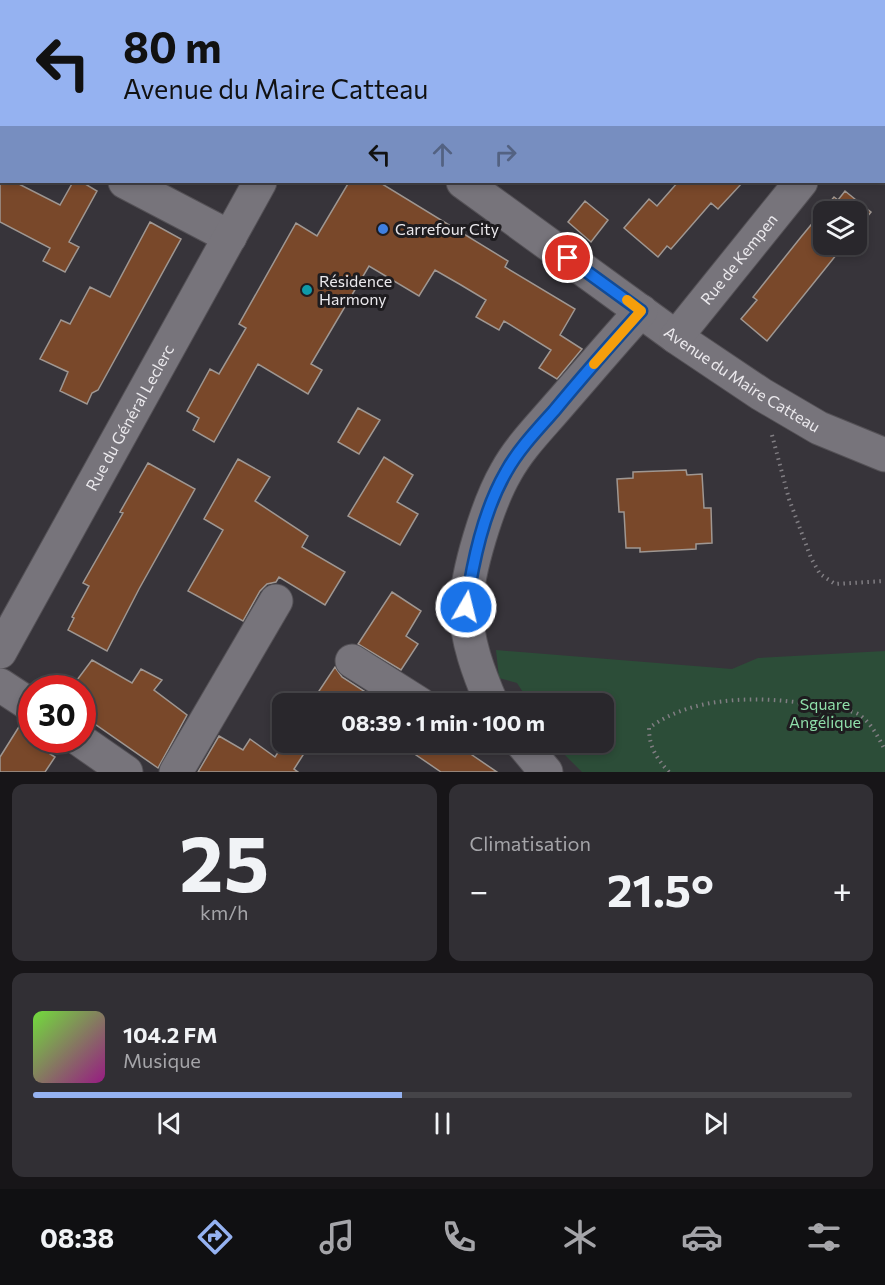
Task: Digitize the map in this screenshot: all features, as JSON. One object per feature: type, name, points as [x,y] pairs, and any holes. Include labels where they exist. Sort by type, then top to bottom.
[{"type":"street","points":[[127,183],[230,237]]},
{"type":"street","name":"Rue du Général Leclerc","points":[[0,652],[259,183]]},
{"type":"street","name":"Avenue du Maire Catteau","points":[[464,183],[676,336],[790,413],[819,428],[885,455]]},
{"type":"street","name":"Rue de Kempen","points":[[676,336],[800,183]]},
{"type":"street","points":[[487,693],[473,651],[466,607],[471,573],[492,502],[506,472],[525,445],[641,311]]},
{"type":"street","points":[[176,772],[276,601]]},
{"type":"street","points":[[352,661],[403,693]]},
{"type":"street","points":[[0,685],[18,697]]},
{"type":"street","points":[[96,751],[126,772]]},
{"type":"street","points":[[530,753],[546,772]]},
{"type":"path","points":[[761,394],[789,499],[811,558],[820,574],[835,585],[885,581]]},
{"type":"path","points":[[669,772],[659,761],[649,742],[649,728],[662,717],[715,702],[780,700],[857,714],[875,731],[885,750]]},
{"type":"green space","name":"Square Angélique","points":[[496,650],[732,669],[758,658],[885,651],[885,772],[582,772],[563,753],[614,753],[614,693],[524,693],[517,683],[499,678]]},
{"type":"building","points":[[0,183],[17,183],[60,205],[72,183],[84,183],[97,191],[69,242],[79,247],[65,272],[43,261],[50,248],[0,222]]},
{"type":"building","points":[[348,183],[381,183],[508,261],[505,267],[575,309],[560,335],[582,349],[557,379],[539,368],[551,350],[504,321],[499,330],[476,317],[486,300],[435,270],[419,296],[369,266],[311,364],[322,370],[308,394],[258,364],[214,442],[193,430],[199,418],[187,411],[210,369],[219,374],[246,328],[239,324],[296,223],[317,236]]},
{"type":"building","points":[[677,183],[742,183],[718,209],[711,203],[671,249],[667,246],[658,257],[624,228],[649,199],[657,206]]},
{"type":"building","points":[[845,191],[857,201],[831,201],[834,197],[838,200]]},
{"type":"building","points":[[585,201],[608,220],[591,242],[568,222]]},
{"type":"building","points":[[150,222],[181,239],[98,390],[92,393],[87,404],[60,391],[68,372],[40,359],[61,320],[70,324],[90,287],[110,297]]},
{"type":"building","points":[[813,222],[813,255],[836,255],[767,341],[741,319],[757,300],[753,297]]},
{"type":"building","points":[[358,408],[380,420],[359,454],[338,442]]},
{"type":"building","points":[[384,457],[413,475],[397,502],[418,514],[400,545],[348,516]]},
{"type":"building","points":[[238,459],[270,477],[255,501],[308,536],[302,547],[345,572],[325,605],[279,577],[276,582],[267,584],[260,591],[243,621],[188,591],[223,530],[204,519]]},
{"type":"building","points":[[148,463],[195,489],[107,651],[68,630],[74,618],[72,617],[89,586],[83,583],[123,513],[120,512]]},
{"type":"building","points":[[686,470],[687,475],[702,474],[704,508],[711,508],[712,543],[696,544],[696,549],[640,552],[640,548],[626,548],[624,512],[619,512],[617,479],[633,478],[633,472]]},
{"type":"building","points":[[392,592],[421,611],[406,636],[418,644],[401,670],[358,644]]},
{"type":"building","points":[[92,660],[132,683],[141,669],[162,680],[154,690],[187,715],[158,768],[96,725],[96,675],[81,675]]},
{"type":"building","points":[[335,667],[342,677],[367,693],[322,693],[319,691]]},
{"type":"building","points":[[18,728],[18,753],[49,753],[55,757],[45,772],[0,772],[0,757]]},
{"type":"building","points":[[219,736],[243,750],[250,739],[275,757],[278,753],[304,753],[294,769],[298,772],[198,772]]},
{"type":"building","points":[[413,753],[469,753],[497,772],[441,772]]},
{"type":"slow traffic","points":[[594,364],[641,311],[627,300]]},
{"type":"place","name":"Carrefour City","points":[[383,229]]},
{"type":"place","name":"Résidence Harmony","points":[[307,290]]},
{"type":"route","points":[[466,607],[471,573],[481,536],[492,502],[506,472],[531,437],[641,311],[568,258]]}]
